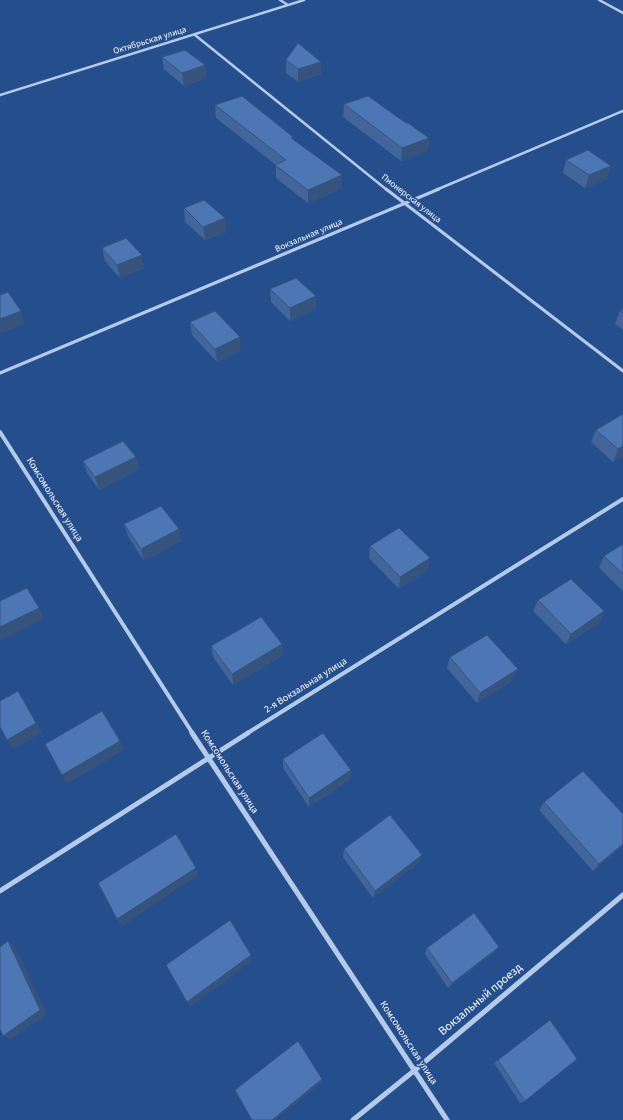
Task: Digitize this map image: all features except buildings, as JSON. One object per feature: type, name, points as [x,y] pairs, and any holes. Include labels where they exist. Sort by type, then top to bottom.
[{"type":"street","points":[[280,0],[288,5]]},
{"type":"street","name":"Октябрьская улица","points":[[0,95],[304,0]]},
{"type":"street","points":[[599,0],[623,12]]},
{"type":"street","name":"Пионерская улица","points":[[195,35],[404,203],[623,371]]},
{"type":"street","name":"Вокзальная улица","points":[[0,373],[623,111]]},
{"type":"street","name":"Комсомольская улица","points":[[0,432],[208,758],[447,1120]]},
{"type":"street","name":"2-я Вокзальная улица","points":[[0,891],[208,758],[623,499]]},
{"type":"street","name":"Вокзальный проезд","points":[[353,1120],[623,896]]}]
